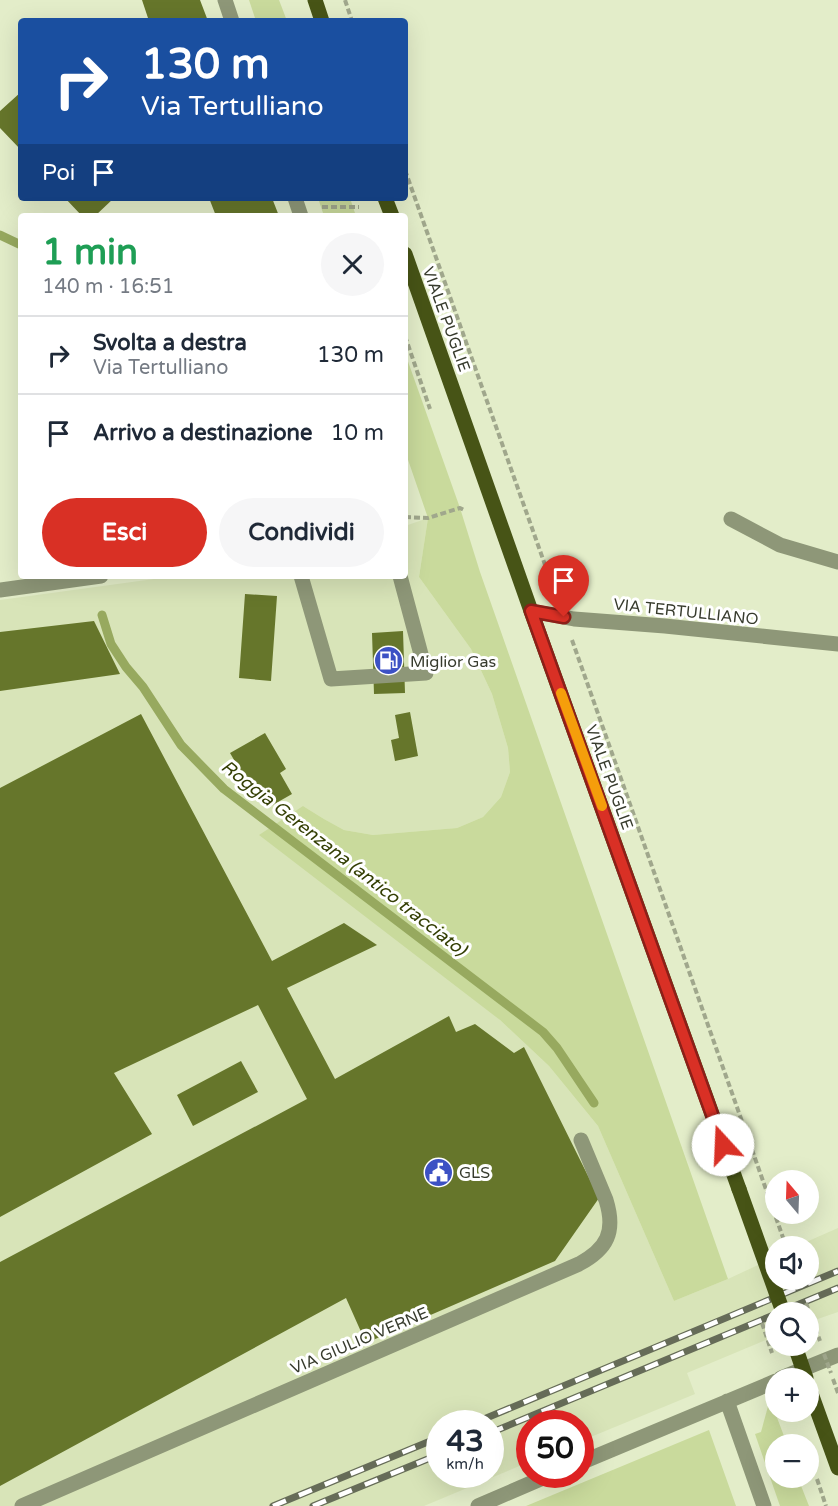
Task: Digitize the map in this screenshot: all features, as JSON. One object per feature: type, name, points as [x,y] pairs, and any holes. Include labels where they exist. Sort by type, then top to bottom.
[{"type":"main road","points":[[315,0],[321,18]]},
{"type":"main road","name":"VIALE PUGLIE","points":[[408,262],[779,1302]]},
{"type":"main road","points":[[819,1415],[838,1468]]},
{"type":"street","points":[[225,0],[231,18]]},
{"type":"street","points":[[731,519],[780,544],[838,562]]},
{"type":"street","points":[[0,590],[79,579]]},
{"type":"street","points":[[302,579],[331,679],[426,673],[401,579]]},
{"type":"street","name":"VIA TERTULLIANO","points":[[531,611],[574,619],[838,644]]},
{"type":"street","name":"VIA GIULIO VERNE","points":[[22,1506],[588,1259],[600,1249],[608,1237],[611,1225],[606,1200],[581,1140]]},
{"type":"street","points":[[801,1368],[831,1353]]},
{"type":"street","points":[[594,1457],[765,1385]]},
{"type":"street","points":[[727,1401],[764,1506]]},
{"type":"street","points":[[478,1506],[520,1488]]},
{"type":"path","points":[[345,0],[351,18]]},
{"type":"path","name":"VIALE PUGLIE","points":[[408,178],[544,561]]},
{"type":"path","points":[[321,207],[359,207]]},
{"type":"path","points":[[408,345],[430,408]]},
{"type":"path","points":[[408,517],[428,518],[460,508],[464,510]]},
{"type":"path","name":"VIALE PUGLIE","points":[[576,650],[783,1236]]},
{"type":"path","points":[[805,1300],[820,1342]]},
{"type":"path","points":[[831,1353],[831,1373]]},
{"type":"shaded area","points":[[249,0],[279,0],[286,18],[255,18]]},
{"type":"shaded area","points":[[319,201],[351,201],[355,213],[323,213]]},
{"type":"shaded area","points":[[408,361],[728,1279],[674,1301],[598,1126],[549,1066],[500,1020],[259,835],[303,806],[344,830],[373,835],[457,828],[483,817],[501,797],[510,772],[508,748],[492,694],[471,649],[419,577],[428,518],[408,460]]},
{"type":"shaded area","points":[[428,518],[419,577],[471,649],[492,694],[508,748],[510,772],[501,797],[483,817],[457,828],[373,835],[344,830],[303,806],[500,1020],[549,1066],[598,1126],[674,1301],[765,1262],[765,1290],[819,1290],[819,1236],[838,1228],[838,1312],[819,1319],[819,1302],[765,1302],[765,1340],[687,1373],[695,1394],[594,1436],[594,1410],[516,1410],[516,1467],[504,1472],[504,1410],[426,1410],[426,1488],[467,1488],[424,1506],[0,1506],[0,600],[154,579],[408,579],[408,525]]},
{"type":"shaded area","points":[[765,1417],[765,1422],[779,1422],[783,1434],[765,1434],[765,1463],[755,1434],[761,1432]]},
{"type":"shaded area","points":[[709,1430],[736,1506],[526,1506],[569,1488],[594,1488],[594,1478]]},
{"type":"shaded area","points":[[774,1488],[802,1488],[809,1506],[780,1506]]},
{"type":"building","points":[[142,0],[200,0],[207,18],[148,18]]},
{"type":"building","points":[[18,95],[18,147],[0,128],[0,111]]},
{"type":"building","points":[[68,201],[111,201],[98,213],[79,213]]},
{"type":"building","points":[[210,201],[273,201],[278,213],[215,213]]},
{"type":"building","points":[[245,594],[277,596],[271,681],[239,678]]},
{"type":"building","points":[[94,621],[120,674],[0,691],[0,632]]},
{"type":"building","points":[[403,631],[405,693],[374,694],[372,633]]},
{"type":"building","points":[[410,712],[418,756],[395,761],[391,740],[399,738],[395,715]]},
{"type":"building","points":[[141,714],[272,961],[344,923],[377,945],[287,988],[335,1079],[449,1016],[456,1032],[475,1024],[514,1053],[524,1047],[599,1198],[555,1261],[366,1343],[346,1298],[0,1486],[0,1262],[307,1099],[258,1005],[114,1073],[152,1134],[0,1217],[0,788]]},
{"type":"building","points":[[265,733],[286,769],[280,773],[292,794],[271,806],[255,787],[251,789],[230,753]]},
{"type":"building","points":[[241,1061],[258,1092],[193,1126],[177,1095]]},
{"type":"waterway","name":"Roggia Gerenzana (antico tracciato)","points":[[0,235],[18,244]]},
{"type":"waterway","name":"Roggia Gerenzana (antico tracciato)","points":[[102,615],[111,644],[126,667],[143,687],[181,745],[224,789],[543,1032],[557,1048],[594,1103]]},
{"type":"railway","points":[[504,1411],[838,1271]]},
{"type":"railway","points":[[804,1302],[838,1288]]},
{"type":"railway","points":[[504,1427],[765,1319]]},
{"type":"railway","points":[[273,1506],[426,1443]]},
{"type":"railway","points":[[313,1506],[426,1460]]},
{"type":"slow traffic","points":[[561,693],[602,806]]},
{"type":"place","name":"Miglior Gas","points":[[389,661]]},
{"type":"place","name":"GLS","points":[[438,1172]]},
{"type":"route","points":[[564,617],[531,611],[723,1145]]}]
